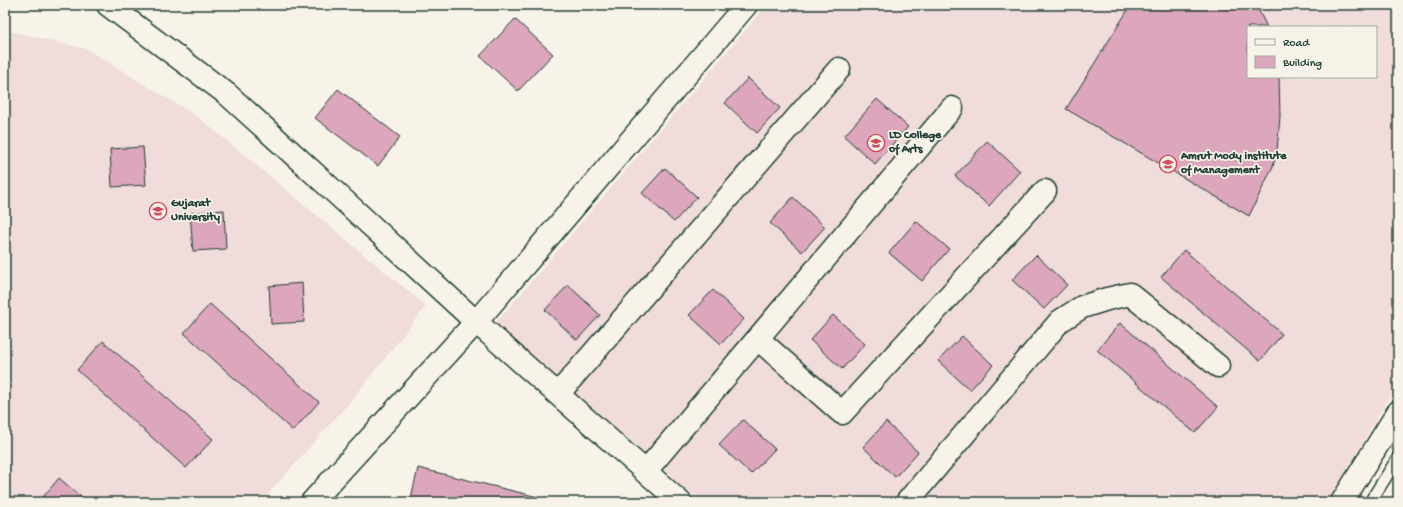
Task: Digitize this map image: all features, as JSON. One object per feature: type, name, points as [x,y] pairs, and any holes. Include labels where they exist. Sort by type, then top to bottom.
[{"type":"street","points":[[108,5],[227,94],[476,322],[680,502]]},
{"type":"street","points":[[312,502],[476,322],[746,5]]},
{"type":"street","points":[[558,394],[839,69]]},
{"type":"street","points":[[645,472],[952,108]]},
{"type":"street","points":[[758,339],[842,413],[1045,191]]},
{"type":"street","points":[[907,502],[1060,321],[1082,306],[1130,294],[1218,366]]},
{"type":"street","points":[[1342,502],[1398,412]]},
{"type":"lane","points":[[1370,502],[1398,458]]},
{"type":"shaded area","points":[[767,5],[1398,5],[1398,382],[1328,502],[699,502],[495,324]]},
{"type":"shaded area","name":"Gujarat University","points":[[5,30],[86,49],[198,117],[426,306],[355,396],[261,502],[5,502]]},
{"type":"building","points":[[1131,5],[1256,5],[1266,26],[1247,26],[1247,78],[1279,78],[1280,116],[1277,151],[1273,166],[1249,216],[1066,109]]},
{"type":"building","points":[[515,19],[553,54],[518,91],[480,56]]},
{"type":"building","points":[[748,78],[780,108],[757,133],[725,103]]},
{"type":"building","points":[[338,89],[400,137],[378,166],[315,118]]},
{"type":"building","points":[[877,99],[908,127],[875,164],[844,136]]},
{"type":"building","points":[[5,124],[9,134],[5,136]]},
{"type":"building","points":[[987,141],[1020,171],[989,206],[955,176]]},
{"type":"building","points":[[143,147],[146,185],[112,187],[110,149]]},
{"type":"building","points":[[665,168],[697,197],[674,222],[642,193]]},
{"type":"building","points":[[793,197],[825,227],[802,252],[770,223]]},
{"type":"building","points":[[224,210],[226,249],[193,251],[190,213]]},
{"type":"building","points":[[916,221],[949,249],[922,281],[889,253]]},
{"type":"building","points":[[1184,250],[1282,334],[1260,361],[1161,277]]},
{"type":"building","points":[[1036,255],[1067,285],[1044,309],[1012,280]]},
{"type":"building","points":[[302,283],[304,322],[271,324],[269,286]]},
{"type":"building","points":[[568,285],[600,315],[577,340],[545,310]]},
{"type":"building","points":[[713,290],[744,319],[721,344],[689,315]]},
{"type":"building","points":[[210,304],[319,402],[293,431],[184,333]]},
{"type":"building","points":[[833,315],[865,344],[842,369],[810,340]]},
{"type":"building","points":[[1120,323],[1218,407],[1195,433],[1097,350]]},
{"type":"building","points":[[962,336],[993,365],[970,390],[938,361]]},
{"type":"building","points":[[103,341],[213,439],[186,468],[77,370]]},
{"type":"building","points":[[743,420],[775,449],[751,474],[719,445]]},
{"type":"building","points":[[886,422],[918,452],[895,477],[863,447]]},
{"type":"building","points":[[418,468],[538,497],[537,502],[410,502]]},
{"type":"building","points":[[59,478],[87,502],[39,502]]},
{"type":"place","name":"LD College of Arts","points":[[876,143]]},
{"type":"place","name":"Amrut Mody institute of Management","points":[[1168,164]]},
{"type":"place","name":"Gujarat University","points":[[158,211]]}]
